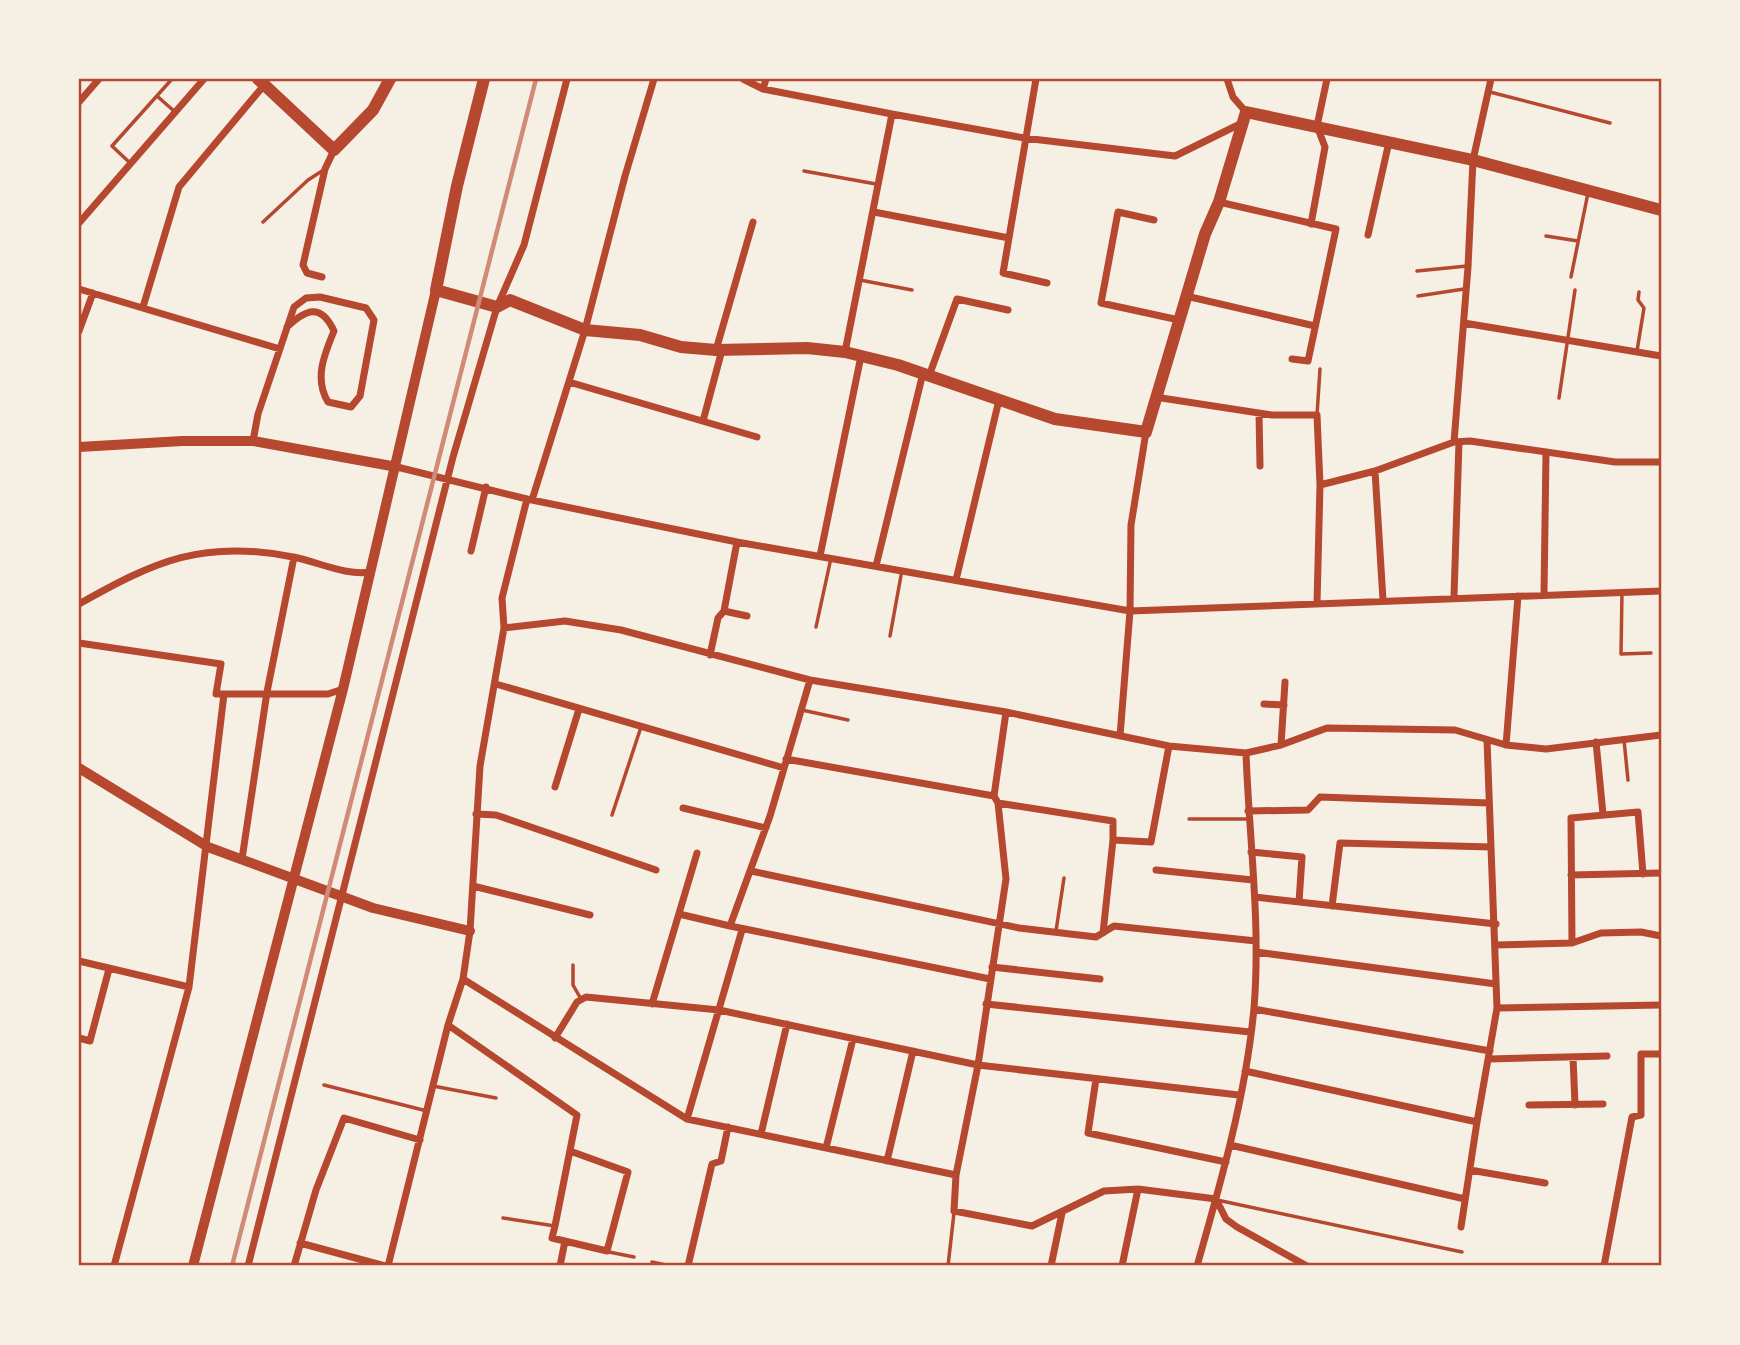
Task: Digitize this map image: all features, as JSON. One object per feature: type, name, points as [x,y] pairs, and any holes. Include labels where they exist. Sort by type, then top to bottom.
[{"type":"main road","points":[[262,82],[334,150],[373,110],[390,79]]},
{"type":"main road","points":[[484,79],[457,186],[436,290],[497,307],[510,300],[585,330],[640,335],[681,347],[719,350],[797,348],[845,352],[926,375],[1079,425],[1146,432],[1205,234],[1219,202],[1245,117],[1317,126],[1473,160],[1661,209]]},
{"type":"street","points":[[79,102],[99,79]]},
{"type":"street","points":[[79,223],[204,79]]},
{"type":"street","points":[[248,1266],[448,479],[497,307],[524,245],[567,79]]},
{"type":"street","points":[[300,1243],[387,1266],[448,1025],[463,979],[470,931],[480,766],[504,628],[502,598],[530,499],[585,330],[625,176],[654,79]]},
{"type":"street","points":[[743,79],[763,89],[1024,138],[1175,156],[1245,117],[1233,97],[1227,79]]},
{"type":"street","points":[[763,89],[766,79]]},
{"type":"street","points":[[1036,79],[1003,273],[1047,283]]},
{"type":"street","points":[[1311,224],[1325,146],[1317,126],[1327,79]]},
{"type":"street","points":[[1454,596],[1457,442],[1473,160],[1491,80]]},
{"type":"street","points":[[143,307],[179,187],[262,82]]},
{"type":"street","points":[[845,352],[892,114]]},
{"type":"street","points":[[1368,235],[1389,142]]},
{"type":"street","points":[[322,277],[307,273],[303,265],[325,169],[334,150]]},
{"type":"street","points":[[1219,202],[1336,229],[1308,361],[1292,359]]},
{"type":"street","points":[[874,212],[1009,238]]},
{"type":"street","points":[[1154,220],[1118,212],[1101,303],[1179,320]]},
{"type":"street","points":[[703,421],[752,222]]},
{"type":"street","points":[[79,289],[280,349]]},
{"type":"street","points":[[193,1266],[343,689],[397,467],[436,290]]},
{"type":"street","points":[[79,331],[93,293]]},
{"type":"street","points":[[1186,296],[1315,326]]},
{"type":"street","points":[[253,441],[258,414],[287,327],[294,307],[306,298],[320,297],[366,308],[374,320],[360,396],[351,407],[328,402],[320,389],[321,369],[334,331],[328,317],[315,311],[300,314],[287,327]]},
{"type":"street","points":[[876,565],[926,375],[957,299],[1008,310]]},
{"type":"street","points":[[1464,323],[1661,356]]},
{"type":"street","points":[[820,556],[861,356]]},
{"type":"street","points":[[569,382],[757,437]]},
{"type":"street","points":[[1155,397],[1259,413],[1317,415],[1320,485],[1317,603]]},
{"type":"street","points":[[956,580],[999,400]]},
{"type":"street","points":[[1259,413],[1260,466]]},
{"type":"street","points":[[1120,736],[1130,611],[1131,525],[1146,432]]},
{"type":"street","points":[[79,447],[182,441],[253,441],[397,467],[530,499],[737,542],[1130,611],[1454,596],[1661,591]]},
{"type":"street","points":[[1320,485],[1375,471],[1457,442],[1615,462],[1661,463]]},
{"type":"street","points":[[1544,594],[1546,453]]},
{"type":"street","points":[[1375,471],[1383,600]]},
{"type":"street","points":[[471,551],[486,488]]},
{"type":"street","points":[[710,655],[718,618],[724,611],[737,542]]},
{"type":"street","points":[[79,604],[133,574],[205,550],[238,548],[294,557],[358,574],[371,572]]},
{"type":"street","points":[[242,859],[267,692],[294,557]]},
{"type":"street","points":[[1506,745],[1518,596]]},
{"type":"street","points":[[724,611],[747,616]]},
{"type":"street","points":[[504,628],[565,621],[621,630],[810,680],[1006,712],[1170,746],[1246,753],[1281,746],[1327,728],[1455,730],[1506,745],[1546,749],[1661,735]]},
{"type":"street","points":[[79,643],[221,664],[215,694],[328,694],[343,689]]},
{"type":"street","points":[[730,926],[766,828],[810,680]]},
{"type":"street","points":[[1281,746],[1285,681]]},
{"type":"street","points":[[495,684],[784,768]]},
{"type":"street","points":[[114,1266],[190,987],[224,694]]},
{"type":"street","points":[[1264,704],[1284,705]]},
{"type":"street","points":[[555,787],[579,709]]},
{"type":"street","points":[[1006,712],[996,799],[1006,879],[978,1065],[957,1175],[954,1211],[1032,1226],[1104,1191],[1138,1189],[1216,1199]]},
{"type":"street","points":[[1461,1227],[1497,1008],[1496,924],[1487,740]]},
{"type":"street","points":[[1596,742],[1603,814]]},
{"type":"street","points":[[1113,840],[1151,842],[1170,746]]},
{"type":"street","points":[[1197,1266],[1230,1145],[1254,1009],[1255,897],[1246,753]]},
{"type":"street","points":[[786,759],[1113,821],[1103,933]]},
{"type":"street","points":[[79,768],[208,847],[340,898],[470,931]]},
{"type":"street","points":[[1248,815],[1308,810],[1320,797],[1489,803]]},
{"type":"street","points":[[683,808],[766,828]]},
{"type":"street","points":[[1572,943],[1571,818],[1638,812],[1643,874]]},
{"type":"street","points":[[476,814],[496,816],[656,870]]},
{"type":"street","points":[[1332,906],[1340,843],[1491,847]]},
{"type":"street","points":[[1251,852],[1302,857],[1299,902]]},
{"type":"street","points":[[652,1004],[697,853]]},
{"type":"street","points":[[1156,870],[1253,880]]},
{"type":"street","points":[[751,871],[1056,932],[1097,937],[1114,926],[1256,940]]},
{"type":"street","points":[[1571,875],[1661,873]]},
{"type":"street","points":[[473,886],[590,915]]},
{"type":"street","points":[[1255,897],[1496,924]]},
{"type":"street","points":[[679,915],[990,979]]},
{"type":"street","points":[[687,1119],[742,930]]},
{"type":"street","points":[[1496,945],[1572,943],[1601,933],[1642,932],[1661,936]]},
{"type":"street","points":[[1256,952],[1496,984]]},
{"type":"street","points":[[79,961],[190,987]]},
{"type":"street","points":[[992,967],[1100,979]]},
{"type":"street","points":[[79,1038],[90,1041],[109,969]]},
{"type":"street","points":[[463,979],[687,1119],[957,1175]]},
{"type":"street","points":[[555,1038],[581,999],[586,997],[719,1010],[978,1065],[1239,1095]]},
{"type":"street","points":[[986,1003],[1250,1032]]},
{"type":"street","points":[[1497,1008],[1661,1005]]},
{"type":"street","points":[[1254,1009],[1490,1055],[1607,1056]]},
{"type":"street","points":[[761,1134],[788,1024]]},
{"type":"street","points":[[448,1025],[577,1115],[552,1238],[607,1251],[628,1172],[570,1151]]},
{"type":"street","points":[[826,1148],[853,1039]]},
{"type":"street","points":[[887,1161],[913,1051]]},
{"type":"street","points":[[1604,1266],[1633,1117],[1642,1115],[1641,1054],[1661,1054]]},
{"type":"street","points":[[1573,1057],[1575,1105]]},
{"type":"street","points":[[1245,1071],[1477,1122]]},
{"type":"street","points":[[1096,1079],[1088,1133],[1226,1162]]},
{"type":"street","points":[[1529,1105],[1603,1104]]},
{"type":"street","points":[[294,1266],[344,1118],[420,1140]]},
{"type":"street","points":[[688,1266],[712,1164],[722,1161],[728,1127]]},
{"type":"street","points":[[1230,1145],[1465,1199]]},
{"type":"street","points":[[1470,1170],[1545,1183]]},
{"type":"street","points":[[1122,1266],[1138,1189]]},
{"type":"street","points":[[1216,1199],[1226,1219],[1307,1266]]},
{"type":"street","points":[[1051,1266],[1062,1213]]},
{"type":"street","points":[[560,1266],[565,1241]]},
{"type":"lane","points":[[130,164],[112,146],[172,79]]},
{"type":"lane","points":[[1481,79],[1491,80]]},
{"type":"lane","points":[[1488,92],[1610,123]]},
{"type":"lane","points":[[157,96],[175,112]]},
{"type":"lane","points":[[263,222],[308,180],[325,169]]},
{"type":"lane","points":[[804,171],[878,185]]},
{"type":"lane","points":[[1571,277],[1588,192]]},
{"type":"lane","points":[[1546,236],[1578,241]]},
{"type":"lane","points":[[1417,271],[1468,266]]},
{"type":"lane","points":[[860,281],[912,290]]},
{"type":"lane","points":[[1418,296],[1467,288]]},
{"type":"lane","points":[[1559,398],[1575,290]]},
{"type":"lane","points":[[1637,352],[1644,308],[1638,300],[1639,292]]},
{"type":"lane","points":[[1317,415],[1320,369]]},
{"type":"lane","points":[[816,628],[831,558]]},
{"type":"lane","points":[[890,636],[902,570]]},
{"type":"lane","points":[[1622,592],[1622,654],[1651,653]]},
{"type":"lane","points":[[801,710],[848,720]]},
{"type":"lane","points":[[612,815],[641,727]]},
{"type":"lane","points":[[1623,738],[1628,779]]},
{"type":"lane","points":[[1189,819],[1248,815]]},
{"type":"lane","points":[[1056,932],[1063,878]]},
{"type":"lane","points":[[573,965],[573,985],[581,999]]},
{"type":"lane","points":[[324,1085],[427,1111]]},
{"type":"lane","points":[[433,1086],[496,1098]]},
{"type":"lane","points":[[1216,1199],[1462,1252]]},
{"type":"lane","points":[[948,1266],[954,1211]]},
{"type":"lane","points":[[503,1218],[555,1226]]},
{"type":"lane","points":[[607,1251],[634,1257]]},
{"type":"lane","points":[[652,1262],[670,1266]]},
{"type":"railway","points":[[232,1266],[536,79]]}]
